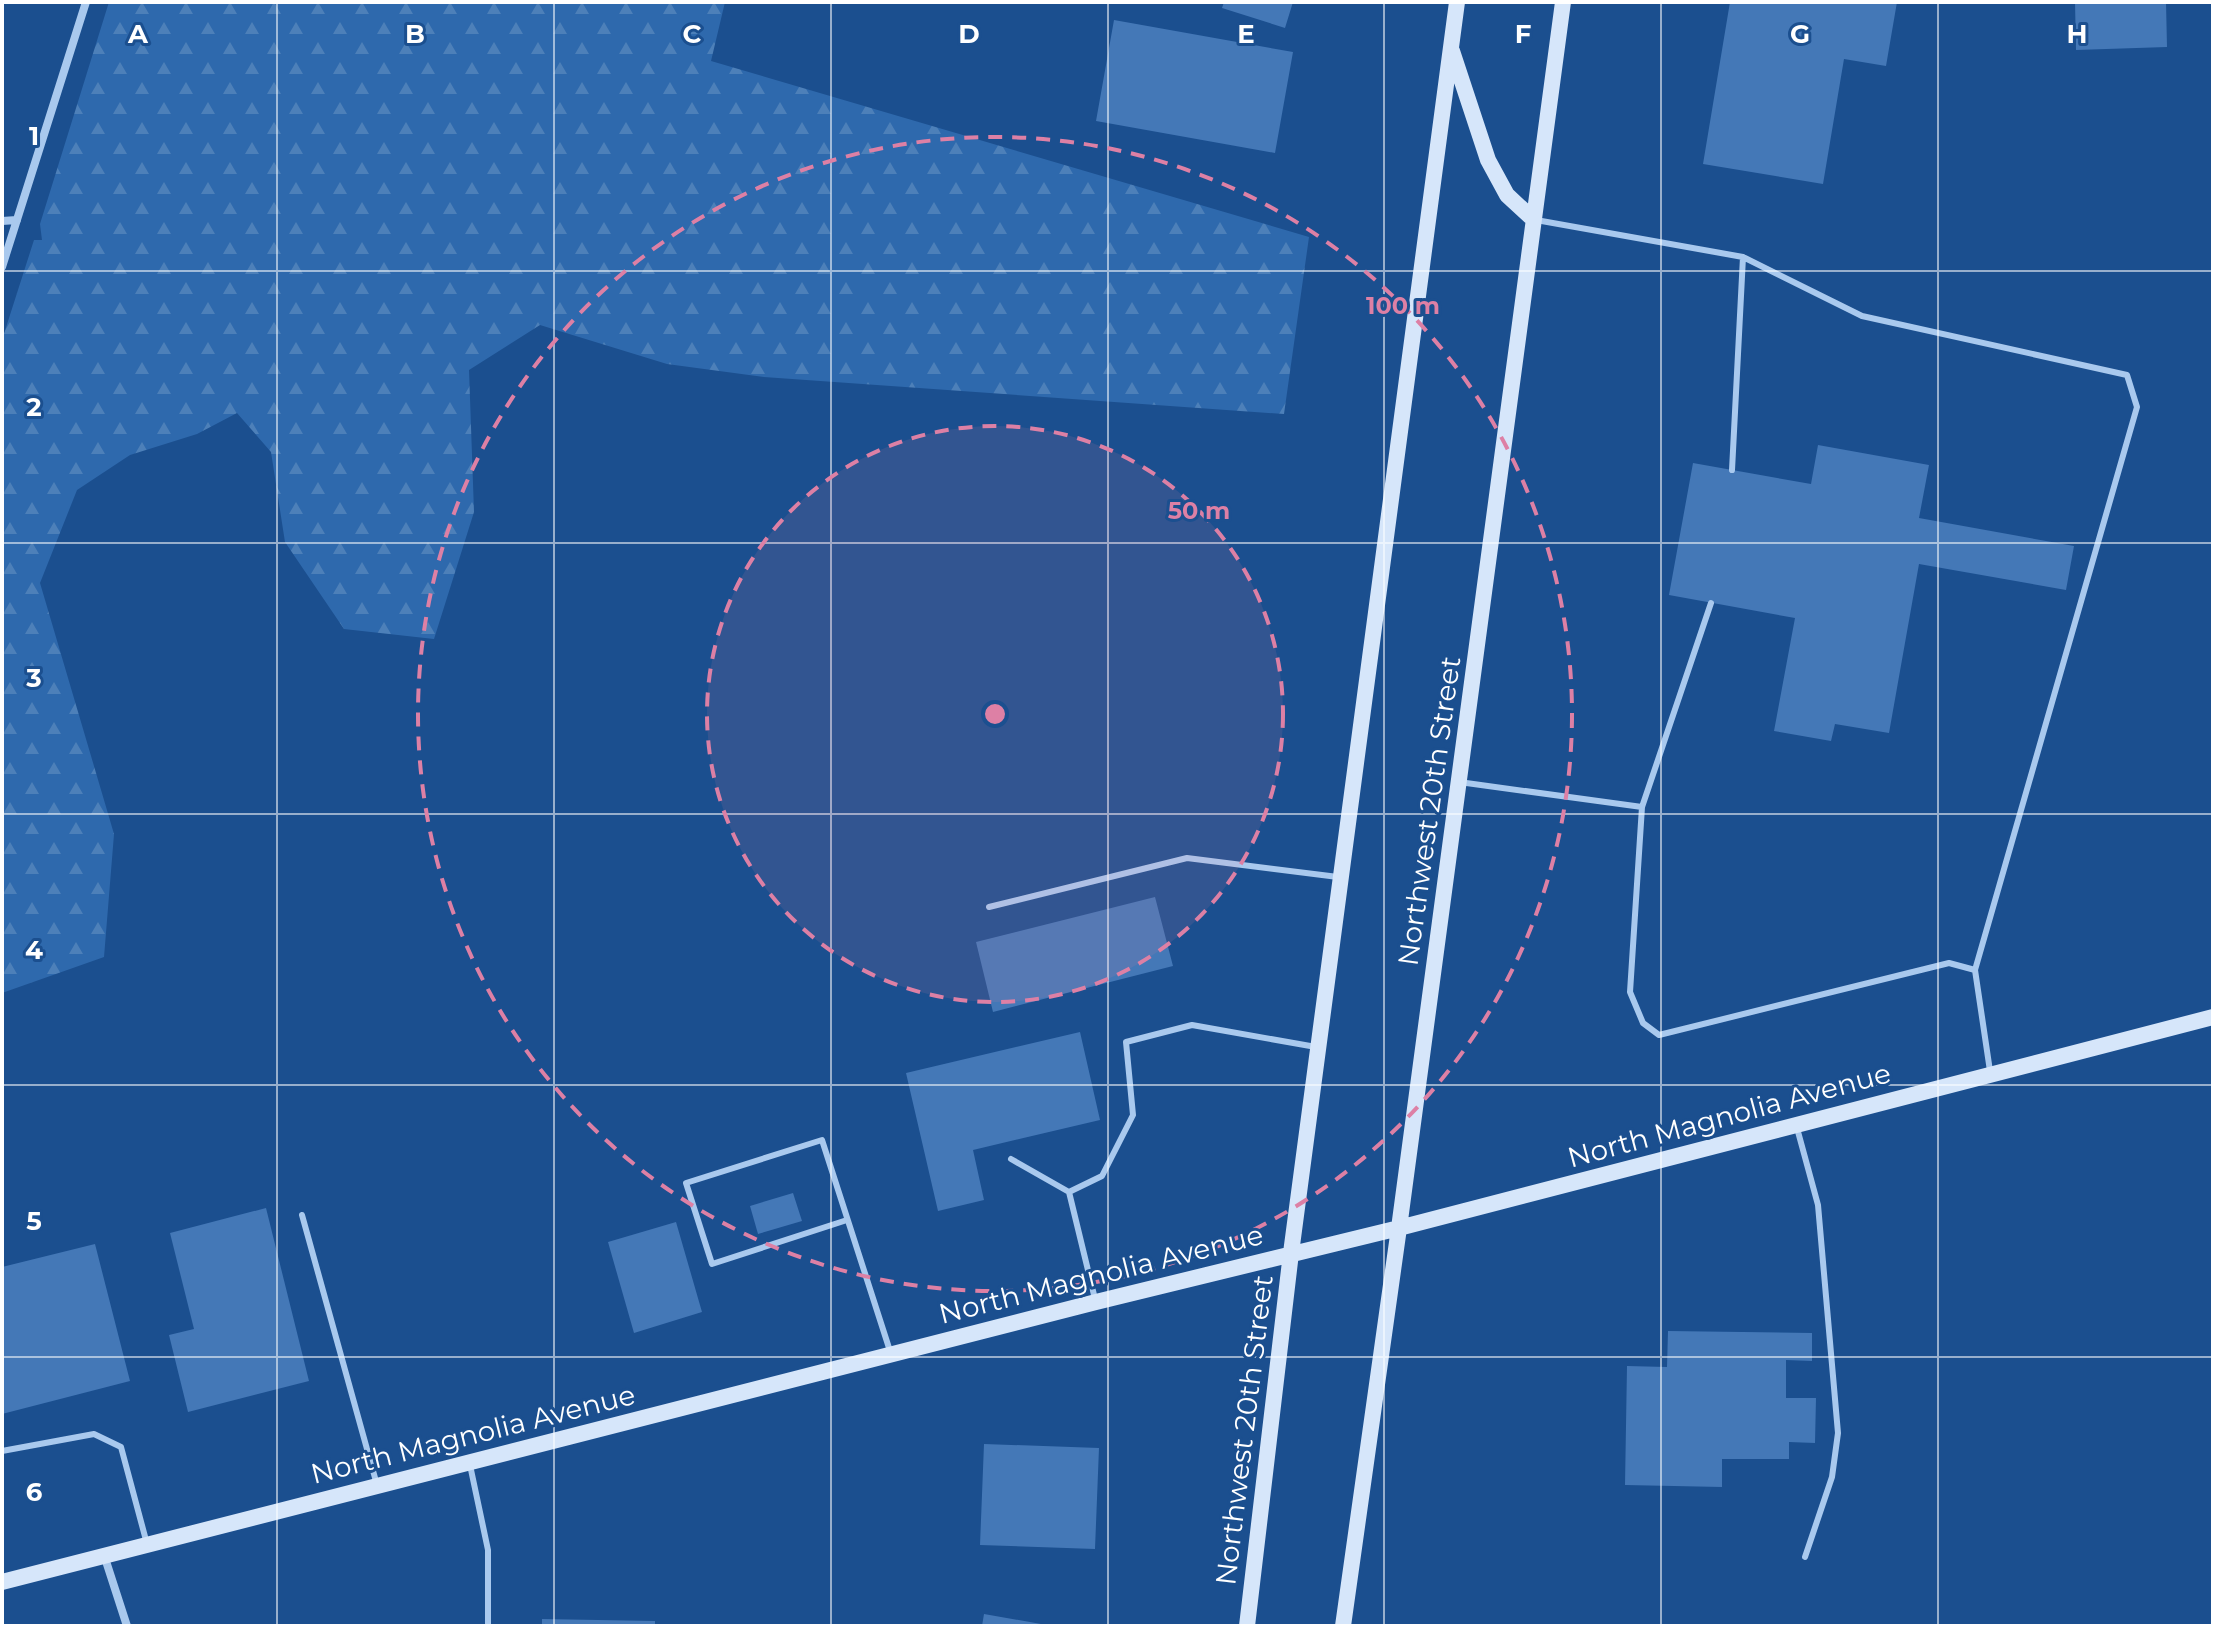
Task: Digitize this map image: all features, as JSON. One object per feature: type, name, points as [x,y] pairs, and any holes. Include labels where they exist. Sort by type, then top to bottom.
[{"type":"main road","name":"Northwest 20th Street","points":[[1247,1626],[1291,1253],[1457,2]]},
{"type":"main road","name":"Northwest 20th Street","points":[[1343,1626],[1563,2]]},
{"type":"main road","points":[[1451,46],[1488,160],[1507,195],[1533,219]]},
{"type":"main road","name":"North Magnolia Avenue","points":[[2,1582],[1096,1302],[1399,1228],[2213,1017]]},
{"type":"street","points":[[2,267],[86,2]]},
{"type":"street","points":[[2,221],[17,220]]},
{"type":"street","points":[[104,1554],[127,1626]]},
{"type":"lane","points":[[1533,219],[1743,257],[1862,316],[2127,375],[2137,407],[1975,970],[1991,1075]]},
{"type":"lane","points":[[1732,470],[1743,257]]},
{"type":"lane","points":[[1711,603],[1642,807],[1630,992],[1643,1023],[1659,1035],[1949,963],[1975,970]]},
{"type":"lane","points":[[1459,782],[1642,807]]},
{"type":"lane","points":[[989,907],[1187,858],[1341,877]]},
{"type":"lane","points":[[1069,1192],[1102,1176],[1133,1115],[1126,1042],[1192,1025],[1318,1047]]},
{"type":"lane","points":[[1796,1125],[1818,1205],[1838,1433],[1832,1477],[1805,1557]]},
{"type":"lane","points":[[847,1220],[712,1264],[686,1183],[822,1140],[891,1355]]},
{"type":"lane","points":[[1011,1159],[1069,1192],[1096,1302]]},
{"type":"lane","points":[[302,1215],[377,1485]]},
{"type":"lane","points":[[2,1451],[94,1434],[121,1447],[147,1544]]},
{"type":"lane","points":[[469,1462],[488,1550],[488,1626]]},
{"type":"green space","points":[[109,2],[725,2],[711,61],[1309,237],[1284,414],[764,377],[667,364],[540,325],[469,370],[474,512],[434,639],[344,629],[285,542],[271,452],[237,413],[197,434],[130,455],[77,490],[40,583],[114,834],[104,957],[2,993],[2,340],[34,240],[42,240],[40,224]]},
{"type":"building","points":[[1224,2],[1293,2],[1285,28],[1222,8]]},
{"type":"building","points":[[1730,2],[1897,2],[1886,66],[1844,59],[1823,184],[1703,164]]},
{"type":"building","points":[[2075,2],[2166,2],[2167,47],[2076,50]]},
{"type":"building","points":[[1114,20],[1293,52],[1275,153],[1096,121]]},
{"type":"building","points":[[1818,445],[1929,465],[1919,518],[2074,546],[2066,590],[1919,564],[1889,733],[1835,724],[1831,741],[1774,731],[1795,618],[1669,595],[1693,463],[1811,484]]},
{"type":"building","points":[[1155,897],[1173,966],[993,1012],[976,942]]},
{"type":"building","points":[[1080,1032],[1100,1120],[973,1150],[984,1200],[938,1211],[906,1073]]},
{"type":"building","points":[[793,1193],[802,1221],[758,1234],[750,1206]]},
{"type":"building","points":[[266,1208],[309,1381],[188,1412],[169,1335],[194,1329],[170,1233]]},
{"type":"building","points":[[676,1222],[702,1312],[634,1333],[608,1242]]},
{"type":"building","points":[[95,1244],[130,1381],[2,1414],[2,1267]]},
{"type":"building","points":[[1668,1331],[1812,1333],[1812,1361],[1786,1360],[1786,1398],[1816,1398],[1815,1443],[1789,1442],[1789,1459],[1722,1459],[1722,1487],[1625,1485],[1627,1366],[1667,1367]]},
{"type":"building","points":[[984,1444],[1099,1448],[1095,1549],[980,1545]]},
{"type":"building","points":[[984,1614],[1041,1624],[1041,1626],[982,1626]]},
{"type":"building","points":[[542,1619],[655,1621],[655,1626],[542,1626]]}]
